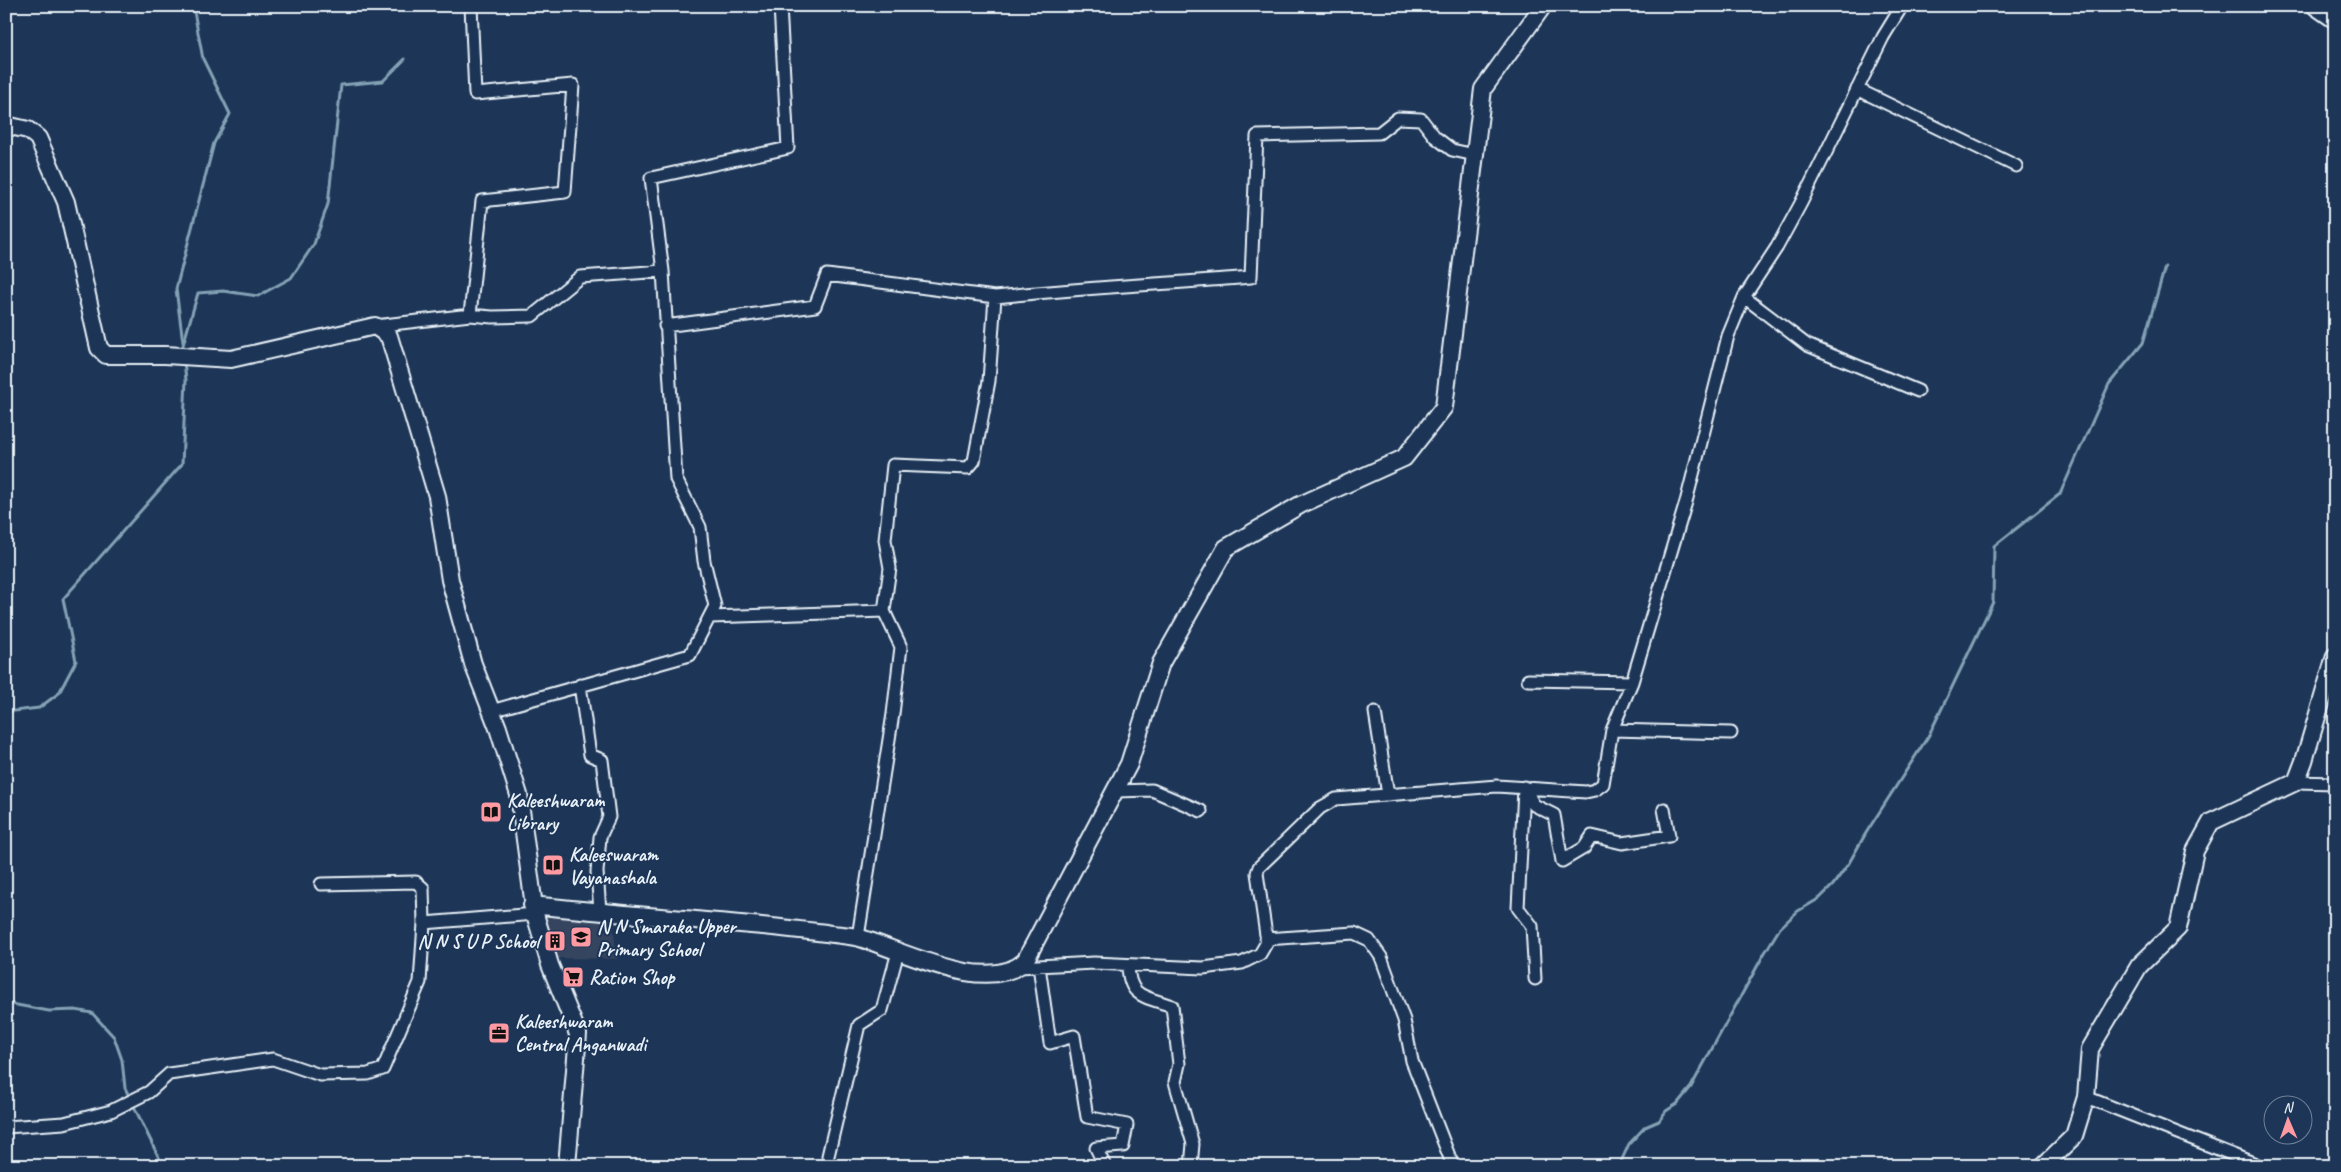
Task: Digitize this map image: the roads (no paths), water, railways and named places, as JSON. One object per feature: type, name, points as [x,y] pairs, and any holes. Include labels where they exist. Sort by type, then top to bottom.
[{"type":"street","points":[[470,315],[482,201],[565,192],[574,85],[475,94],[471,6]]},
{"type":"street","points":[[491,711],[690,655],[715,606],[704,561],[700,527],[676,479],[663,271],[651,178],[788,148],[780,6]]},
{"type":"street","points":[[1019,967],[1025,961],[1130,764],[1161,663],[1226,548],[1300,505],[1404,458],[1444,407],[1483,89],[1543,6]]},
{"type":"street","points":[[424,923],[533,909],[600,911],[785,928],[858,938],[936,966],[971,972],[994,973],[1009,971],[1019,967],[1094,963],[1203,968],[1242,963],[1260,954],[1267,942],[1257,873],[1262,864],[1320,808],[1336,798],[1472,787],[1524,787],[1586,792],[1595,790],[1602,784],[1612,730],[1632,682],[1686,502],[1728,336],[1744,297],[1786,232],[1823,161],[1883,37],[1902,6]]},
{"type":"street","points":[[2315,6],[2335,20]]},
{"type":"street","points":[[1857,89],[2016,166]]},
{"type":"street","points":[[665,326],[815,306],[827,275],[995,297],[1093,287],[1251,277],[1257,136],[1379,133],[1398,118],[1421,119],[1435,137],[1452,150],[1475,156]]},
{"type":"street","points":[[6,125],[28,130],[38,138],[66,202],[99,348],[106,355],[165,355],[232,359],[375,326],[470,315],[492,317],[532,316],[580,277],[663,271]]},
{"type":"street","points":[[858,938],[893,714],[901,647],[884,611],[890,568],[885,540],[893,465],[968,468],[974,461],[989,381],[995,297]]},
{"type":"street","points":[[1744,297],[1807,345],[1918,390]]},
{"type":"street","points":[[375,326],[389,336],[437,496],[450,580],[473,664],[519,795],[533,909],[550,964],[578,1034],[567,1166]]},
{"type":"street","points":[[710,616],[884,611]]},
{"type":"street","points":[[2296,782],[2335,656]]},
{"type":"street","points":[[1528,680],[1632,682]]},
{"type":"street","points":[[580,685],[590,755],[602,760],[609,817],[600,837],[597,872],[600,911]]},
{"type":"street","points":[[1375,712],[1388,795]]},
{"type":"street","points":[[1612,730],[1731,733]]},
{"type":"street","points":[[2043,1166],[2074,1136],[2086,1097],[2090,1049],[2139,966],[2178,928],[2195,851],[2211,822],[2296,782],[2335,783]]},
{"type":"street","points":[[1524,787],[1534,805],[1554,815],[1562,861],[1584,848],[1592,836],[1622,843],[1670,836],[1664,809]]},
{"type":"street","points":[[1524,787],[1518,908],[1532,926],[1535,980]]},
{"type":"street","points":[[1115,791],[1152,790],[1201,812]]},
{"type":"street","points":[[6,1127],[64,1123],[110,1111],[149,1092],[170,1074],[273,1059],[320,1075],[368,1074],[383,1070],[420,982],[424,923],[423,888],[416,882],[321,884]]},
{"type":"street","points":[[1266,939],[1354,933],[1369,940],[1380,958],[1404,1020],[1412,1061],[1453,1166]]},
{"type":"street","points":[[828,1156],[859,1025],[882,1010],[898,952]]},
{"type":"street","points":[[1128,965],[1129,980],[1137,994],[1172,1006],[1179,1064],[1175,1082],[1193,1144],[1192,1166]]},
{"type":"street","points":[[1039,966],[1050,1043],[1074,1036],[1087,1117],[1126,1125],[1123,1146],[1096,1148],[1105,1166]]},
{"type":"street","points":[[2086,1097],[2261,1166]]},
{"type":"waterway","points":[[183,342],[176,289],[214,143],[230,114],[203,59],[193,6]]},
{"type":"waterway","points":[[183,345],[198,293],[223,291],[258,296],[291,278],[314,244],[328,204],[341,85],[383,81],[405,59]]},
{"type":"waterway","points":[[1619,1166],[1629,1144],[1645,1127],[1659,1121],[1666,1111],[1677,1104],[1691,1087],[1780,928],[1798,911],[1820,898],[1833,885],[1849,863],[1929,735],[1993,602],[1994,546],[2060,494],[2109,384],[2143,343],[2165,267]]},
{"type":"waterway","points":[[6,712],[39,708],[59,693],[76,661],[63,599],[182,464],[186,380],[184,361]]},
{"type":"waterway","points":[[6,1003],[49,1011],[75,1010],[92,1013],[114,1037],[122,1060],[125,1088],[163,1166]]},
{"type":"place","name":"Kaleeshwaram Library","points":[[491,812]]},
{"type":"place","name":"Kaleeswaram Vayanashala","points":[[553,865]]},
{"type":"place","name":"N N Smaraka Upper Primary School","points":[[581,937]]},
{"type":"place","name":"N N S U P School","points":[[555,941]]},
{"type":"place","name":"Ration Shop","points":[[573,977]]},
{"type":"place","name":"Kaleeshwaram Central Anganwadi","points":[[499,1033]]}]
